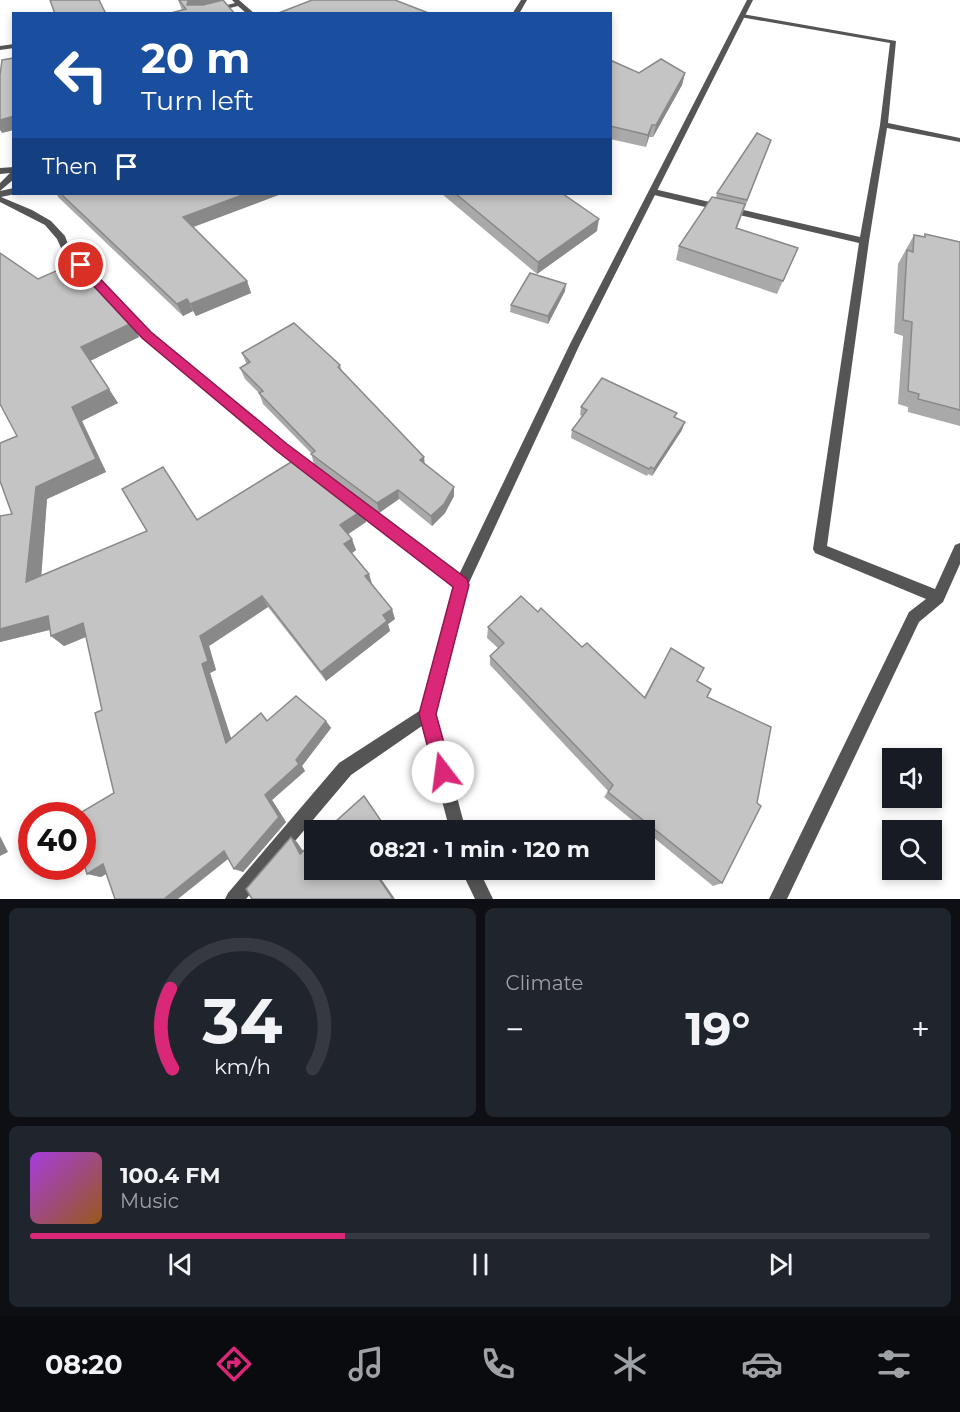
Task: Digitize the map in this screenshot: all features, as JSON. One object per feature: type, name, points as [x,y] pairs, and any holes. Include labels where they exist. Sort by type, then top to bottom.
[{"type":"street","points":[[455,820],[427,714],[461,585],[575,344],[750,0]]},
{"type":"street","points":[[202,12],[237,2],[250,12]]},
{"type":"street","points":[[742,16],[894,42],[884,125],[864,241],[820,549],[939,597]]},
{"type":"street","points":[[884,125],[960,140]]},
{"type":"street","points":[[0,188],[12,174]]},
{"type":"street","points":[[654,192],[864,241]]},
{"type":"street","points":[[0,200],[47,222],[63,239],[65,248],[147,335],[282,448],[461,585]]},
{"type":"street","points":[[777,899],[914,617],[939,597],[960,549]]},
{"type":"street","points":[[234,899],[345,769],[427,714]]},
{"type":"street","points":[[475,880],[484,899]]},
{"type":"building","points":[[50,0],[99,0],[105,12],[54,12]]},
{"type":"building","points":[[179,0],[191,0],[187,5],[203,5],[223,0],[233,12],[175,12],[186,9]]},
{"type":"building","points":[[312,0],[395,0],[426,12],[281,12]]},
{"type":"building","points":[[12,58],[12,117],[0,120],[0,75],[2,60]]},
{"type":"building","points":[[661,59],[685,73],[648,135],[612,126],[612,61],[639,73]]},
{"type":"building","points":[[757,133],[771,140],[747,200],[717,193]]},
{"type":"building","points":[[62,195],[242,195],[183,217],[247,281],[190,304],[187,299],[177,304]]},
{"type":"building","points":[[457,195],[564,195],[599,219],[538,262]]},
{"type":"building","points":[[712,197],[745,204],[736,228],[798,248],[783,281],[679,246]]},
{"type":"building","points":[[925,234],[960,242],[960,410],[918,399],[919,394],[908,391],[912,322],[903,320],[907,250],[913,252],[914,235],[925,237]]},
{"type":"building","points":[[0,253],[38,279],[65,267],[103,292],[132,323],[81,347],[109,389],[72,407],[96,459],[36,487],[26,582],[147,531],[122,489],[163,467],[197,520],[296,459],[363,510],[340,525],[352,539],[344,544],[369,574],[365,576],[392,609],[383,615],[387,621],[321,672],[262,596],[200,636],[208,661],[202,664],[226,743],[261,713],[267,721],[296,696],[326,721],[296,760],[299,764],[265,795],[279,817],[234,869],[224,851],[164,899],[115,899],[103,864],[96,868],[96,804],[114,793],[95,713],[102,710],[83,623],[51,636],[48,616],[0,629],[0,516],[12,514],[0,481],[0,443],[17,436],[0,404]]},
{"type":"building","points":[[530,273],[566,284],[548,316],[511,305]]},
{"type":"building","points":[[294,323],[340,365],[338,367],[424,457],[420,460],[454,487],[444,504],[431,516],[398,490],[377,503],[311,454],[315,451],[259,393],[263,391],[240,368],[250,362],[242,353]]},
{"type":"building","points":[[602,378],[677,413],[674,417],[685,422],[654,469],[651,467],[649,469],[572,430],[587,410],[581,407]]},
{"type":"building","points":[[521,596],[538,612],[541,608],[582,647],[587,643],[645,698],[671,648],[704,668],[697,681],[711,689],[707,697],[771,727],[757,803],[761,806],[722,883],[655,830],[655,820],[643,820],[608,792],[613,785],[490,656],[504,643],[488,627]]},
{"type":"building","points":[[364,796],[380,820],[337,820]]},
{"type":"building","points":[[291,837],[300,854],[304,850],[304,880],[380,880],[393,899],[252,899],[246,889]]},
{"type":"route","points":[[81,265],[147,335],[282,448],[461,585],[427,714],[443,772]]}]
